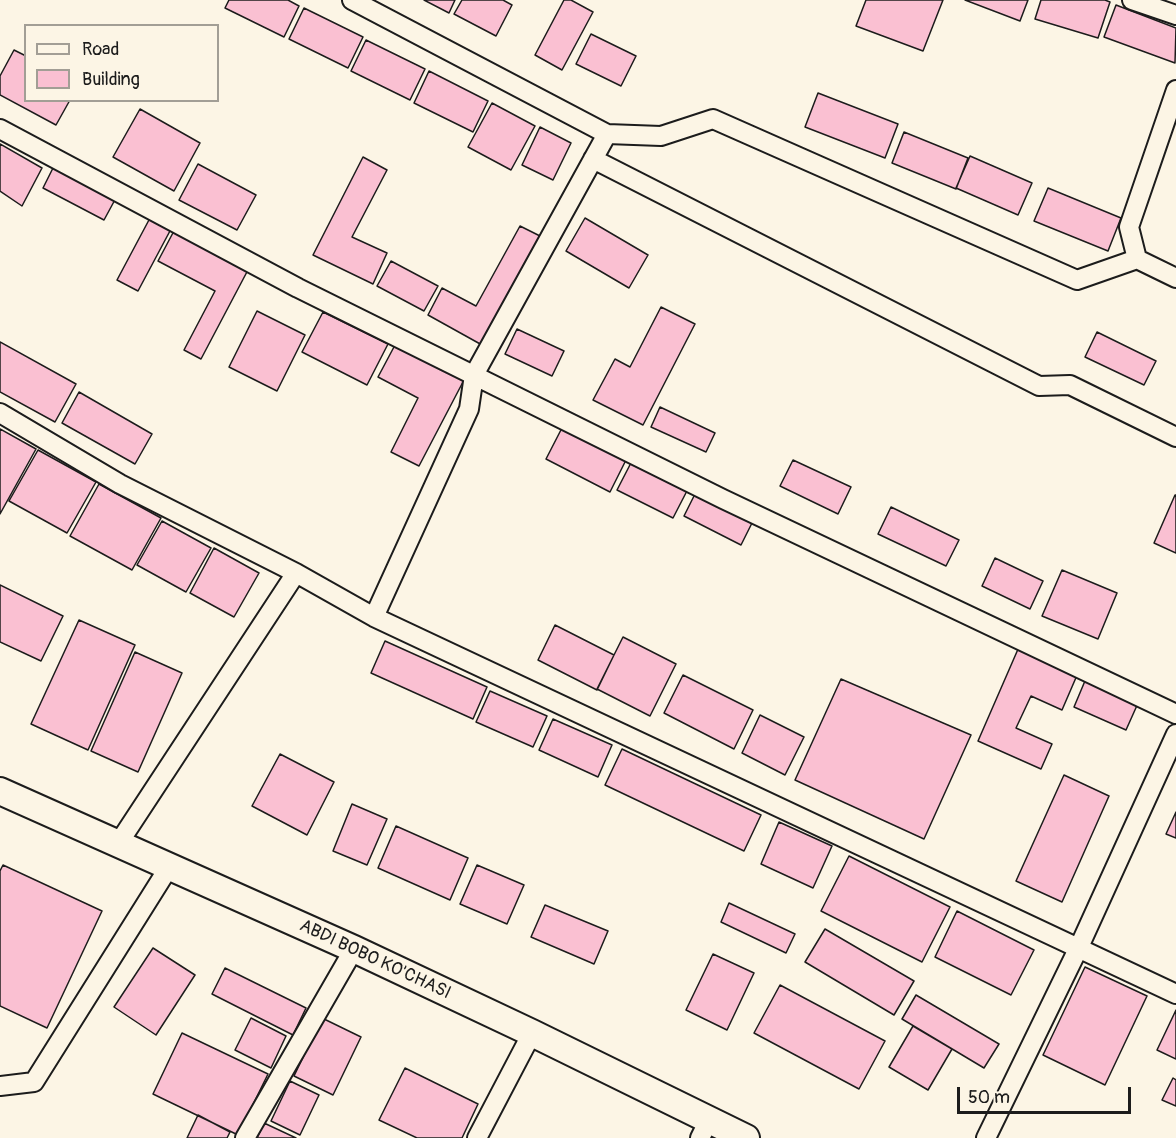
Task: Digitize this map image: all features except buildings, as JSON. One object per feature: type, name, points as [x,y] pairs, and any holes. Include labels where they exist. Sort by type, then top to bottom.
[{"type":"main road","name":"ABDI BOBO KO'CHASI","points":[[0,791],[354,949],[532,1033],[704,1129],[746,1138]]},
{"type":"street","points":[[352,0],[607,134],[661,136],[713,119],[1077,280],[1137,259],[1176,278]]},
{"type":"street","points":[[1132,0],[1176,15]]},
{"type":"street","points":[[1137,259],[1129,227],[1176,90]]},
{"type":"street","points":[[0,129],[298,288],[723,499],[1176,714]]},
{"type":"street","points":[[375,617],[469,409],[474,375],[607,134]]},
{"type":"street","points":[[593,159],[1039,386],[1070,385],[1176,437]]},
{"type":"street","points":[[0,413],[120,484],[296,573],[375,617],[1176,994]]},
{"type":"street","points":[[118,844],[296,573]]},
{"type":"street","points":[[986,1138],[1079,947],[1176,734]]},
{"type":"street","points":[[0,1086],[34,1082],[169,867]]},
{"type":"street","points":[[245,1138],[354,949]]},
{"type":"street","points":[[477,1138],[532,1033]]}]
